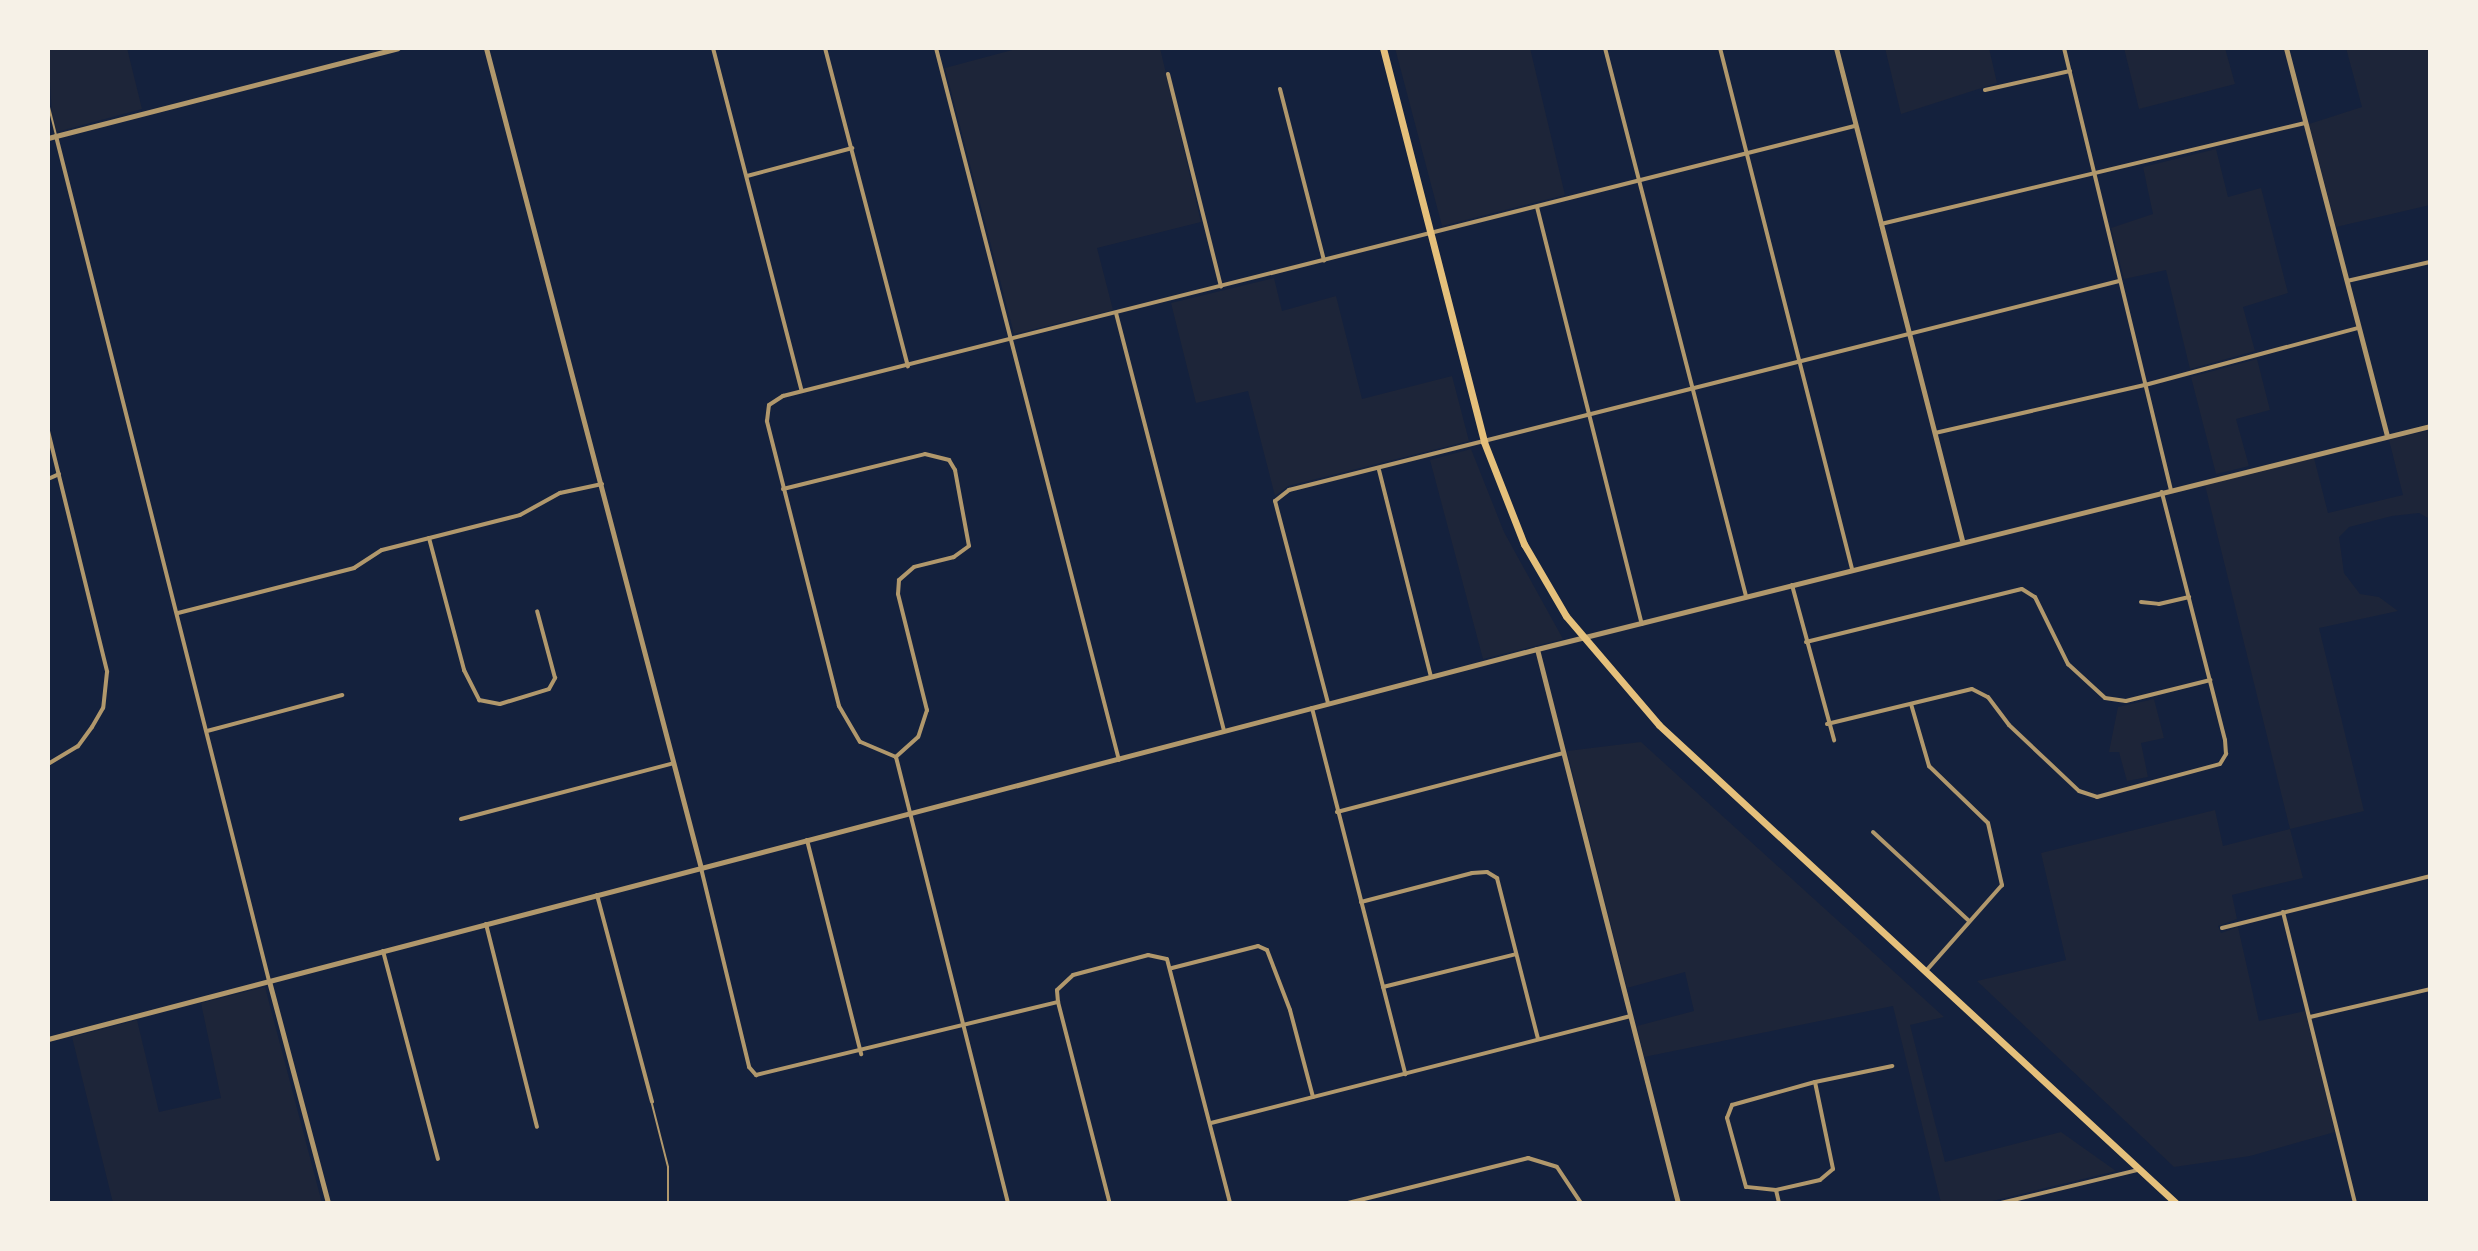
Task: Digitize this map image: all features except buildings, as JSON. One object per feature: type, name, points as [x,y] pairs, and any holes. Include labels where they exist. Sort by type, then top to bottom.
[{"type":"highway","points":[[1383,48],[1484,442],[1524,544],[1582,639],[1659,725],[2176,1203]]},
{"type":"street","points":[[48,138],[398,48]]},
{"type":"street","points":[[486,48],[602,484],[749,1067],[756,1075],[771,1076],[1058,1002]]},
{"type":"street","points":[[713,48],[802,391]]},
{"type":"street","points":[[825,48],[908,366]]},
{"type":"street","points":[[936,48],[1119,760]]},
{"type":"street","points":[[1605,48],[1746,596]]},
{"type":"street","points":[[1720,48],[1852,569]]},
{"type":"street","points":[[1836,48],[1962,540]]},
{"type":"street","points":[[2064,48],[2092,175],[2171,489]]},
{"type":"street","points":[[2286,48],[2387,436]]},
{"type":"street","points":[[1985,90],[2070,71]]},
{"type":"street","points":[[1168,74],[1221,286]]},
{"type":"street","points":[[1280,89],[1324,260]]},
{"type":"street","points":[[1881,224],[2305,123]]},
{"type":"street","points":[[896,757],[869,749],[853,735],[839,706],[767,421],[769,405],[802,391],[1856,126]]},
{"type":"street","points":[[56,136],[328,1203]]},
{"type":"street","points":[[747,176],[852,148]]},
{"type":"street","points":[[1537,207],[1642,624]]},
{"type":"street","points":[[2347,281],[2430,262]]},
{"type":"street","points":[[1328,703],[1275,501],[1289,490],[2119,281]]},
{"type":"street","points":[[1116,313],[1224,731]]},
{"type":"street","points":[[1935,433],[2145,385],[2358,328]]},
{"type":"street","points":[[48,1039],[1537,649],[1962,540],[2430,426]]},
{"type":"street","points":[[48,431],[106,652],[107,689],[103,708],[78,746],[48,764]]},
{"type":"street","points":[[783,489],[925,454],[949,460],[955,470],[969,546],[954,557],[914,567],[899,580],[898,594],[927,710],[918,737],[896,757]]},
{"type":"street","points":[[1379,469],[1431,677]]},
{"type":"street","points":[[48,479],[59,474]]},
{"type":"street","points":[[178,613],[354,568],[382,550],[520,515],[560,493],[602,484]]},
{"type":"street","points":[[1827,724],[1972,689],[1988,697],[2079,791],[2097,797],[2220,764],[2226,754],[2162,492]]},
{"type":"street","points":[[429,538],[464,670],[479,700],[500,704],[549,689],[555,678],[537,611]]},
{"type":"street","points":[[1792,585],[1827,724],[1834,740]]},
{"type":"street","points":[[1806,642],[2022,589],[2035,597],[2068,664],[2105,698],[2126,701],[2210,680]]},
{"type":"street","points":[[2141,602],[2159,604],[2189,597]]},
{"type":"street","points":[[1537,649],[1678,1203]]},
{"type":"street","points":[[207,731],[342,695]]},
{"type":"street","points":[[1911,704],[1922,754],[1988,823],[2002,885],[1926,971]]},
{"type":"street","points":[[1312,708],[1405,1074]]},
{"type":"street","points":[[1337,812],[1564,753]]},
{"type":"street","points":[[896,757],[1008,1203]]},
{"type":"street","points":[[461,819],[674,763]]},
{"type":"street","points":[[1873,832],[1969,921]]},
{"type":"street","points":[[807,840],[861,1054]]},
{"type":"street","points":[[1361,902],[1487,872],[1501,888],[1538,1039]]},
{"type":"street","points":[[2222,928],[2430,876]]},
{"type":"street","points":[[597,895],[652,1102]]},
{"type":"street","points":[[2283,912],[2355,1203]]},
{"type":"street","points":[[486,924],[537,1127]]},
{"type":"street","points":[[1171,968],[1258,946],[1275,963],[1313,1097]]},
{"type":"street","points":[[383,951],[438,1159]]},
{"type":"street","points":[[1383,987],[1517,954]]},
{"type":"street","points":[[1109,1201],[1057,990],[1073,975],[1148,955],[1167,959],[1171,968],[1230,1203]]},
{"type":"street","points":[[2310,1017],[2430,989]]},
{"type":"street","points":[[1211,1123],[1630,1016]]},
{"type":"street","points":[[1815,1082],[1833,1169],[1820,1180],[1776,1190],[1746,1187],[1728,1110],[1739,1101],[1815,1082],[1892,1066]]},
{"type":"street","points":[[1348,1203],[1528,1158],[1557,1167],[1570,1179],[1581,1203]]},
{"type":"street","points":[[2001,1203],[2026,1200],[2140,1169]]},
{"type":"street","points":[[1776,1190],[1779,1203]]},
{"type":"lane","points":[[48,103],[56,136]]},
{"type":"lane","points":[[652,1102],[668,1167],[668,1203]]},
{"type":"shaded area","points":[[48,48],[127,48],[142,109],[53,133]]},
{"type":"shaded area","points":[[1020,48],[1160,48],[1201,222],[1097,248],[1113,310],[1014,334],[945,68]]},
{"type":"shaded area","points":[[1395,48],[1530,48],[1565,195],[1442,226]]},
{"type":"shaded area","points":[[1885,48],[1989,48],[1997,83],[1901,114]]},
{"type":"shaded area","points":[[2124,48],[2225,48],[2235,84],[2139,109]]},
{"type":"shaded area","points":[[2346,48],[2430,48],[2430,205],[2336,227],[2309,124],[2362,107]]},
{"type":"shaded area","points":[[2216,149],[2228,197],[2261,188],[2288,293],[2243,307],[2255,351],[2190,369],[2166,270],[2124,279],[2111,228],[2153,214],[2143,167]]},
{"type":"shaded area","points":[[1274,278],[1282,311],[1336,296],[1362,399],[1452,376],[1469,441],[1288,486],[1275,496],[1248,391],[1196,403],[1171,303]]},
{"type":"shaded area","points":[[2257,359],[2270,410],[2236,419],[2249,466],[2216,474],[2191,377]]},
{"type":"shaded area","points":[[2430,430],[2430,519],[2419,513],[2392,516],[2349,527],[2339,537],[2344,573],[2360,594],[2379,597],[2398,611],[2319,628],[2364,811],[2290,829],[2205,485],[2314,458],[2328,513],[2403,495],[2389,440]]},
{"type":"shaded area","points":[[1471,449],[1504,532],[1563,639],[1483,659],[1430,460]]},
{"type":"shaded area","points":[[2154,699],[2164,738],[2141,743],[2148,777],[2127,781],[2119,752],[2109,752],[2118,707]]},
{"type":"shaded area","points":[[1641,742],[1944,1017],[1910,1025],[1945,1162],[2061,1132],[2116,1171],[1984,1203],[1941,1203],[1893,1006],[1644,1057],[1637,1026],[1694,1011],[1685,972],[1627,988],[1567,751]]},
{"type":"shaded area","points":[[2215,810],[2223,846],[2290,829],[2303,878],[2232,895],[2237,919],[2218,926],[2221,933],[2238,927],[2259,1021],[2305,1011],[2335,1132],[2250,1156],[2174,1167],[1977,981],[2066,960],[2041,853]]},
{"type":"shaded area","points":[[265,987],[322,1203],[113,1203],[72,1037],[137,1020],[159,1112],[221,1098],[201,1003]]}]
